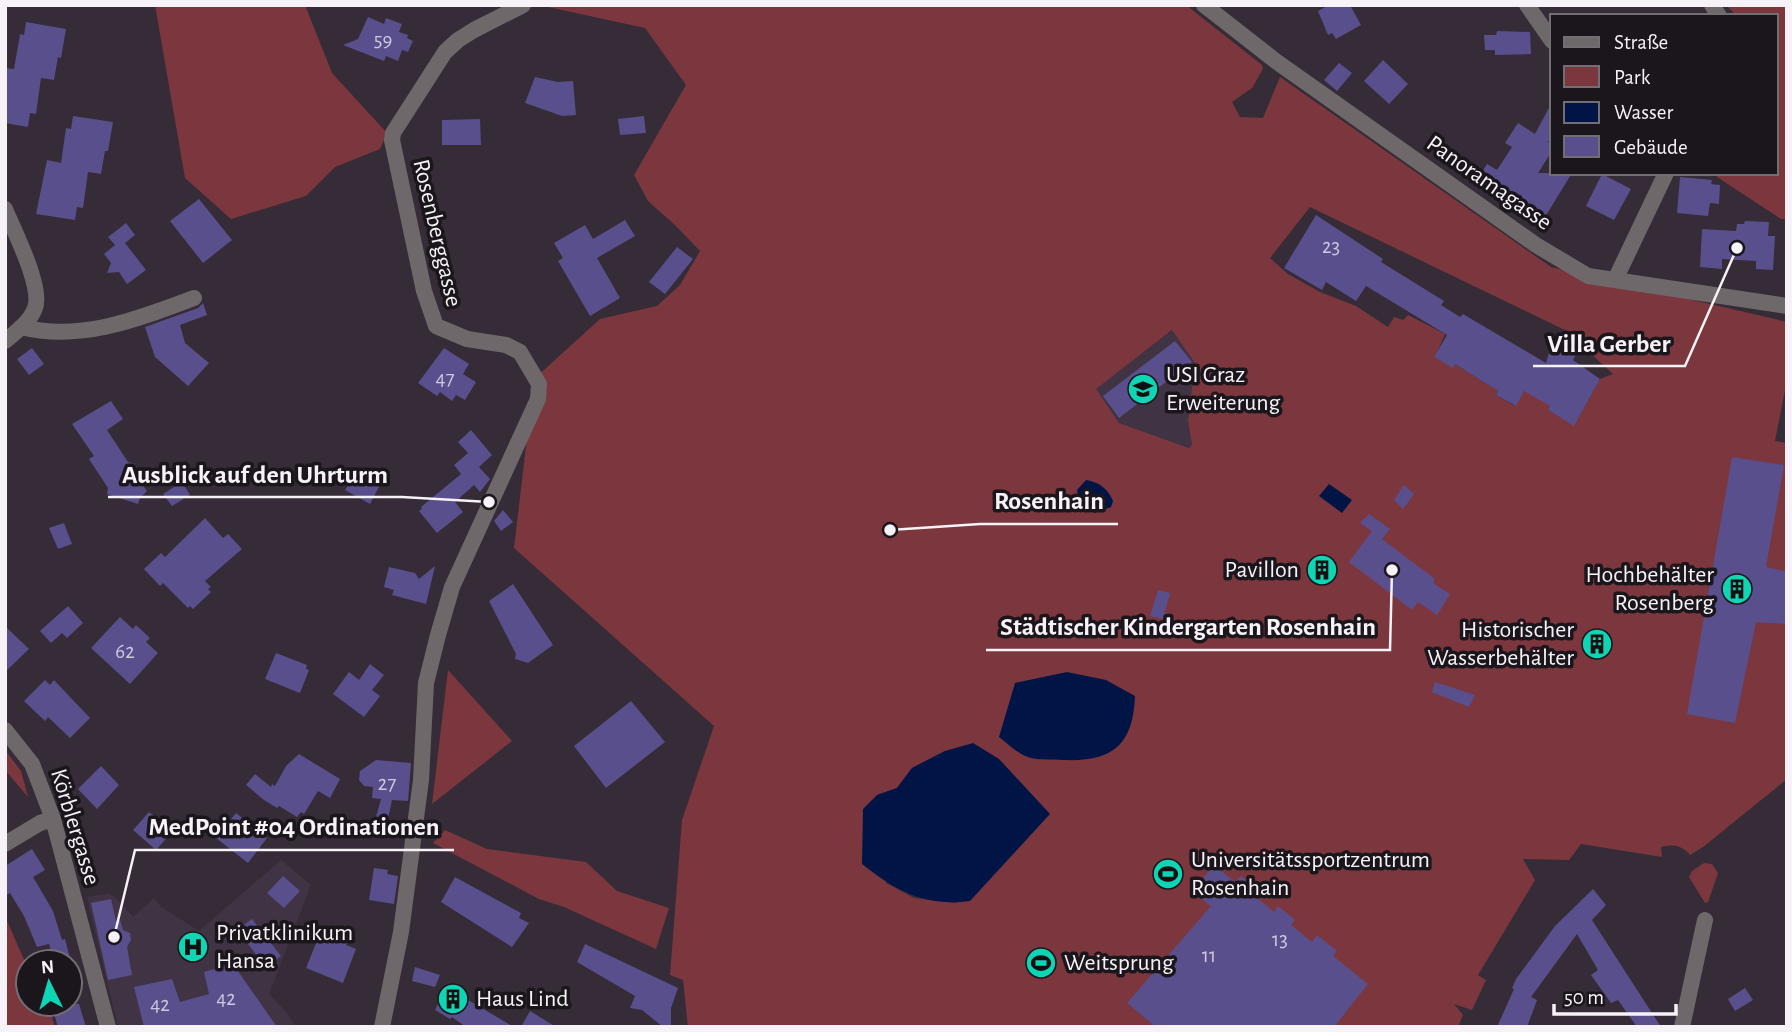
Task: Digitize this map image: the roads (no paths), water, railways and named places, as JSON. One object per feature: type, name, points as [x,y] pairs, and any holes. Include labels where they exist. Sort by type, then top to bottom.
[{"type":"street","name":"Rosenberggasse","points":[[382,1027],[401,932],[413,851],[421,780],[424,700],[429,671],[452,587],[485,510],[525,431],[538,399],[539,384],[520,352],[506,345],[467,339],[436,326],[429,312],[414,250],[392,141],[393,133],[445,52],[474,30],[523,5]]},
{"type":"street","name":"Panoramagasse","points":[[1205,5],[1277,62],[1536,245],[1588,276],[1787,306]]},
{"type":"street","points":[[1527,5],[1550,38]]},
{"type":"street","points":[[1615,280],[1665,175]]},
{"type":"street","points":[[5,209],[37,290],[35,308],[21,327],[5,341]]},
{"type":"street","points":[[21,327],[61,333],[92,330],[151,314],[194,298]]},
{"type":"street","name":"Körblergasse","points":[[5,730],[32,764],[53,819],[108,1027]]},
{"type":"street","points":[[5,845],[40,823],[53,819]]},
{"type":"street","points":[[1682,1027],[1705,920]]},
{"type":"water","points":[[1086,480],[1099,484],[1106,490],[1113,501],[1111,507],[1095,513],[1081,506],[1077,490]]},
{"type":"water","points":[[1329,484],[1352,500],[1342,513],[1319,496]]},
{"type":"water","points":[[1067,672],[1106,680],[1135,696],[1130,727],[1117,748],[1095,758],[1039,759],[1029,758],[999,737],[1015,683]]},
{"type":"water","points":[[973,743],[999,759],[1050,814],[970,901],[939,902],[912,895],[887,882],[862,864],[863,809],[877,795],[897,788],[912,768],[945,751]]},
{"type":"place","name":"Villa Gerber","points":[[1737,248]]},
{"type":"place","name":"USI Graz Erweiterung","points":[[1143,389]]},
{"type":"place","name":"Ausblick auf den Uhrturm","points":[[489,502]]},
{"type":"place","name":"Rosenhain","points":[[890,530]]},
{"type":"place","name":"Pavillon","points":[[1322,570]]},
{"type":"place","name":"Städtischer Kindergarten Rosenhain","points":[[1392,570]]},
{"type":"place","name":"Hochbehälter Rosenberg","points":[[1737,589]]},
{"type":"place","name":"Historischer Wasserbehälter","points":[[1597,644]]},
{"type":"place","name":"Universitätssportzentrum Rosenhain","points":[[1168,874]]},
{"type":"place","name":"MedPoint #04 Ordinationen","points":[[114,937]]},
{"type":"place","name":"Privatklinikum Hansa","points":[[193,947]]},
{"type":"place","name":"Weitsprung","points":[[1041,963]]},
{"type":"place","name":"Haus Lind","points":[[453,999]]}]
